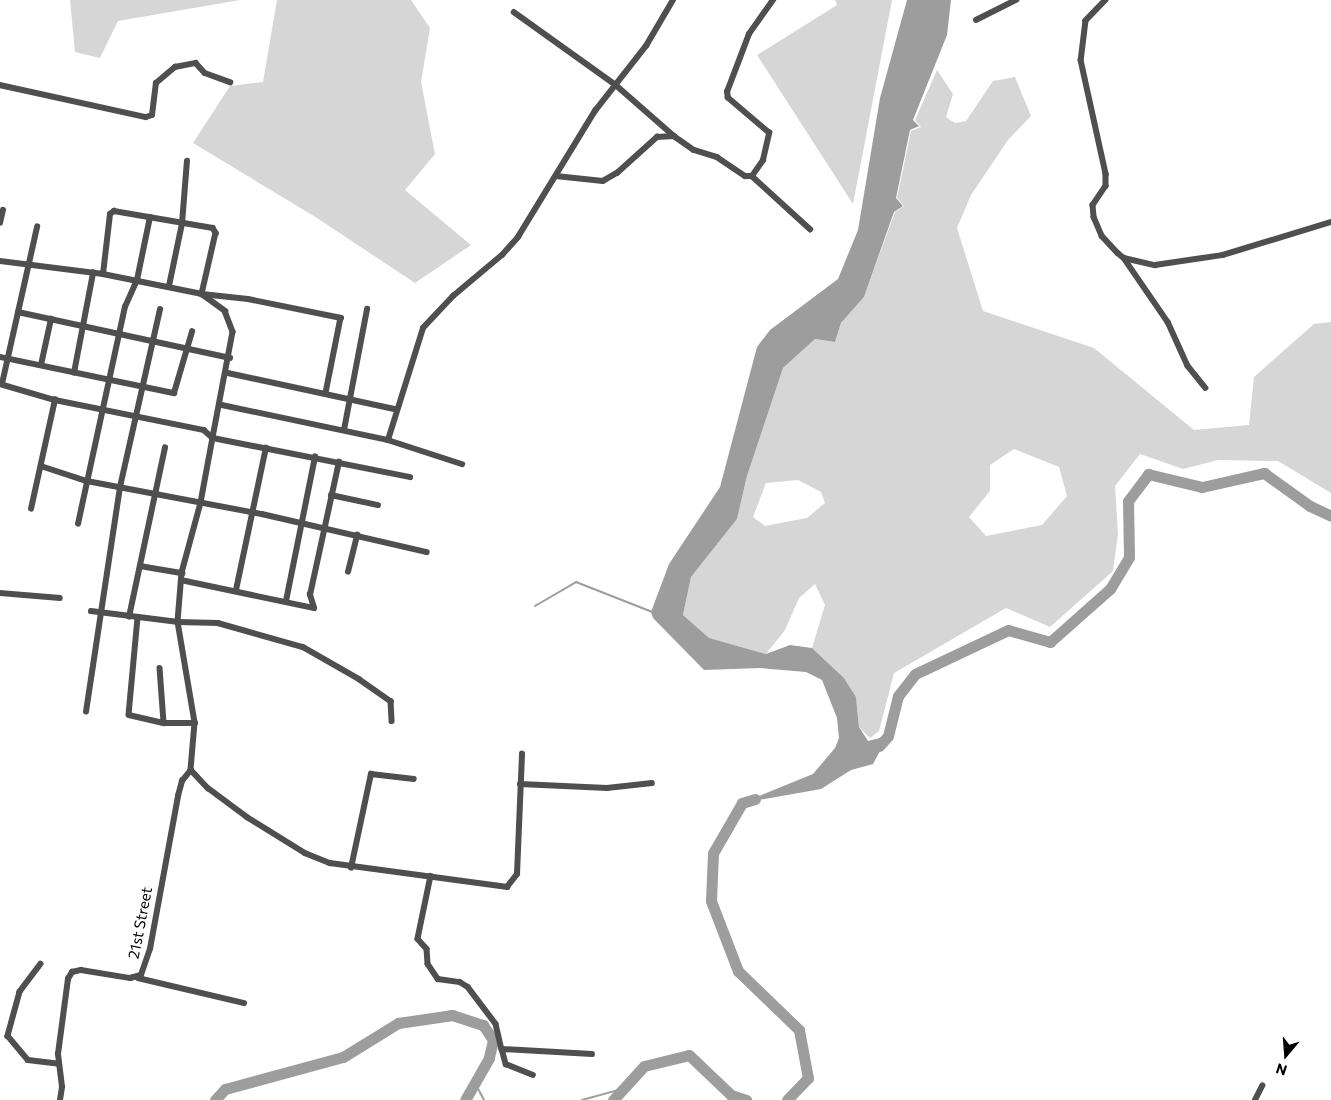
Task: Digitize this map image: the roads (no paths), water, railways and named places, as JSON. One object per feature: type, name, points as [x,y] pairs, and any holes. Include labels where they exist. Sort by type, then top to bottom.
[{"type":"street","points":[[388,440],[395,409],[424,328],[453,296],[502,255],[518,237],[595,112],[646,46],[673,0]]},
{"type":"street","points":[[752,176],[763,160],[769,133],[728,98],[727,92],[749,34],[773,0]]},
{"type":"street","points":[[976,20],[1016,0]]},
{"type":"street","points":[[1106,0],[1086,21],[1081,60],[1106,174],[1106,186],[1094,205],[1094,217],[1102,236],[1124,258],[1168,322],[1188,366],[1206,388]]},
{"type":"street","points":[[514,12],[616,85],[674,136],[694,150],[717,157],[745,176],[752,176],[810,229]]},
{"type":"street","points":[[0,85],[146,116],[152,115],[156,83],[175,67],[196,63],[205,72],[230,82]]},
{"type":"street","points":[[556,176],[602,181],[617,173],[657,137],[674,136]]},
{"type":"street","points":[[169,286],[182,224],[188,161]]},
{"type":"street","points":[[0,223],[3,210]]},
{"type":"street","points":[[102,274],[110,214],[114,211],[215,230],[202,294]]},
{"type":"street","points":[[78,524],[128,295],[137,280],[150,218]]},
{"type":"street","points":[[1124,258],[1155,265],[1224,255],[1331,222]]},
{"type":"street","points":[[37,227],[1,384],[55,400],[138,414],[204,430],[213,438],[410,477]]},
{"type":"street","points":[[0,261],[27,267],[102,274],[202,294],[248,299],[341,318],[326,393]]},
{"type":"street","points":[[74,373],[93,273]]},
{"type":"street","points":[[202,294],[220,305],[231,320],[233,332],[222,405],[181,580],[178,622],[195,723],[191,770],[208,788],[276,836],[305,853],[351,868],[431,876],[483,886],[507,887],[512,884],[518,863],[522,754]]},
{"type":"street","points":[[86,712],[120,486],[138,414],[160,308]]},
{"type":"street","points":[[344,430],[367,309]]},
{"type":"street","points":[[18,312],[230,358]]},
{"type":"street","points":[[41,365],[51,319]]},
{"type":"street","points":[[0,357],[109,381],[176,392],[192,332]]},
{"type":"street","points":[[228,373],[395,409]]},
{"type":"street","points":[[30,509],[55,400]]},
{"type":"street","points":[[222,405],[388,440],[462,464]]},
{"type":"street","points":[[129,617],[165,448]]},
{"type":"street","points":[[236,590],[266,448]]},
{"type":"street","points":[[286,601],[315,457]]},
{"type":"street","points":[[181,580],[236,590],[314,608],[310,595],[339,462]]},
{"type":"street","points":[[41,466],[87,481],[252,512],[357,534],[428,552]]},
{"type":"street","points":[[331,495],[378,505]]},
{"type":"street","points":[[348,572],[357,534]]},
{"type":"street","points":[[140,566],[182,573]]},
{"type":"street","points":[[0,592],[60,598]]},
{"type":"street","points":[[91,611],[178,622],[218,623],[303,647],[359,679],[391,701],[392,721]]},
{"type":"street","points":[[138,618],[129,715],[164,723],[195,723]]},
{"type":"street","points":[[160,668],[164,723]]},
{"type":"street","name":"21st Street","points":[[60,1100],[62,1087],[60,1064],[68,979],[72,972],[81,970],[138,978],[143,971],[150,949],[178,796],[182,782],[191,770]]},
{"type":"street","points":[[351,868],[371,774],[414,778]]},
{"type":"street","points":[[520,784],[607,788],[652,783]]},
{"type":"street","points":[[431,876],[418,939],[426,949],[428,964],[438,979],[460,982],[468,987],[496,1024],[506,1064],[533,1075]]},
{"type":"street","points":[[41,964],[20,992],[8,1036],[28,1060],[60,1064]]},
{"type":"street","points":[[138,978],[244,1003]]},
{"type":"street","points":[[502,1049],[592,1054]]},
{"type":"street","points":[[1255,1100],[1262,1086]]},
{"type":"waterway","points":[[879,746],[888,736],[898,696],[915,674],[1008,630],[1050,642],[1110,589],[1129,557],[1128,501],[1148,474],[1202,487],[1264,473],[1310,506],[1331,516]]},
{"type":"waterway","points":[[535,606],[576,582],[652,612]]},
{"type":"waterway","points":[[755,799],[742,803],[713,853],[711,901],[738,971],[799,1030],[808,1078],[787,1100]]},
{"type":"waterway","points":[[215,1100],[225,1089],[343,1057],[398,1023],[452,1015],[483,1025],[493,1040],[489,1058],[465,1100]]},
{"type":"waterway","points":[[613,1100],[644,1066],[689,1055],[731,1095],[746,1100]]},
{"type":"waterway","points":[[475,1083],[484,1100]]},
{"type":"waterway","points":[[582,1100],[622,1089]]}]
